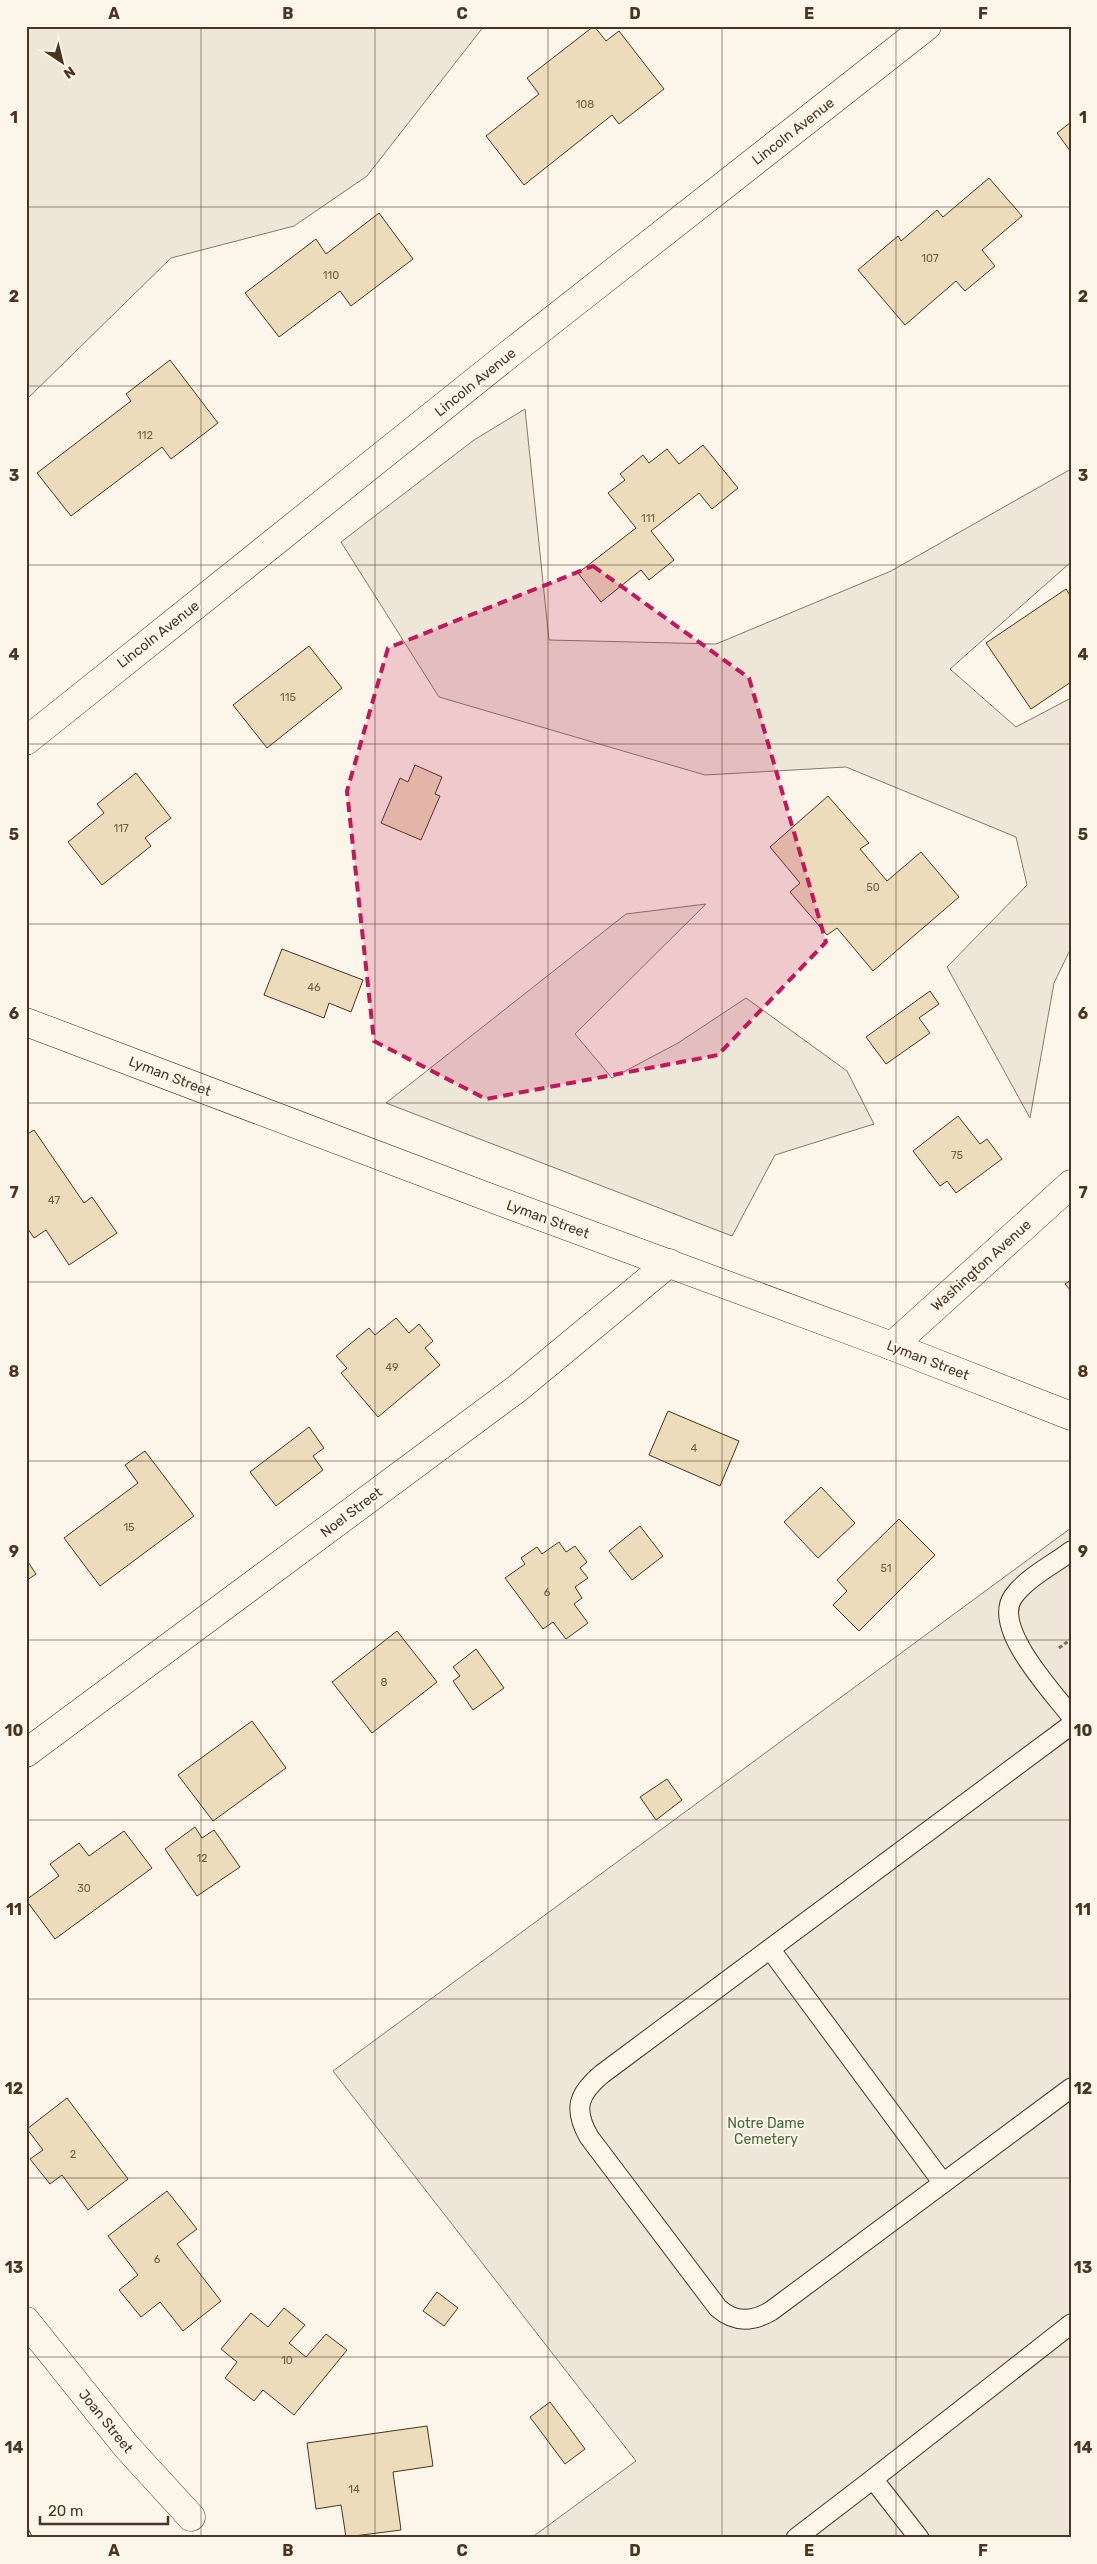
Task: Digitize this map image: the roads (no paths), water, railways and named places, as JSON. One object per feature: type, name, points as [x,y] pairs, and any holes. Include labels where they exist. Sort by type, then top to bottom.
[{"type":"street","name":"Lincoln Avenue","points":[[26,741],[567,309],[927,26]]},
{"type":"street","name":"Lyman Street","points":[[26,1022],[452,1184],[892,1346],[1071,1416]]},
{"type":"street","name":"Washington Avenue","points":[[892,1346],[1071,1184]]},
{"type":"street","name":"Noel Street","points":[[26,1753],[518,1388],[669,1264]]},
{"type":"street","name":"Joan Street","points":[[26,2321],[126,2446],[191,2516]]},
{"type":"lane","points":[[1071,1551],[1022,1588],[1009,1605],[1008,1614],[1013,1636],[1071,1716]]},
{"type":"lane","points":[[1071,1725],[591,2084],[583,2093],[580,2116],[589,2137],[718,2308],[734,2319],[759,2318],[1071,2088]]},
{"type":"lane","points":[[770,1949],[943,2183]]},
{"type":"lane","points":[[796,2538],[1071,2324]]},
{"type":"lane","points":[[873,2479],[919,2538]]},
{"type":"park label","name":"Notre Dame Cemetery","points":[[766,2132]]}]
